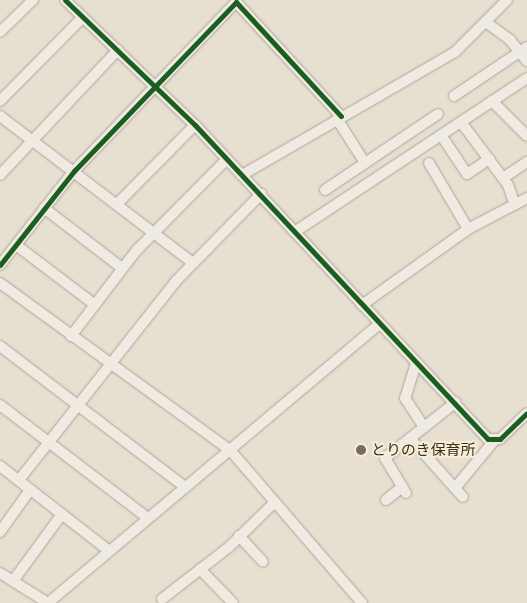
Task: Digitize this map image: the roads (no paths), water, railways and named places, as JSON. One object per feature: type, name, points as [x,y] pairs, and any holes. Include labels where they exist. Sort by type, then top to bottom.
[{"type":"street","points":[[0,32],[33,0]]},
{"type":"street","points":[[65,0],[195,125],[296,231],[378,325],[456,402],[493,442]]},
{"type":"street","points":[[242,175],[455,52],[487,23],[507,0]]},
{"type":"street","points":[[0,265],[74,171],[157,87],[236,2],[339,118],[365,163]]},
{"type":"street","points":[[0,102],[83,18]]},
{"type":"street","points":[[487,23],[523,49],[527,62]]},
{"type":"street","points":[[454,96],[523,49]]},
{"type":"street","points":[[0,175],[30,139],[118,50]]},
{"type":"street","points":[[296,231],[527,78]]},
{"type":"street","points":[[492,101],[527,136]]},
{"type":"street","points":[[325,190],[438,114]]},
{"type":"street","points":[[0,116],[193,263]]},
{"type":"street","points":[[461,122],[503,178],[515,205]]},
{"type":"street","points":[[117,204],[195,125]]},
{"type":"street","points":[[441,135],[468,174],[489,160]]},
{"type":"street","points":[[71,336],[122,268],[227,159]]},
{"type":"street","points":[[503,178],[527,162]]},
{"type":"street","points":[[429,163],[468,229]]},
{"type":"street","points":[[19,480],[193,263],[261,194]]},
{"type":"street","points":[[362,305],[468,229],[527,198]]},
{"type":"street","points":[[44,208],[122,268]]},
{"type":"street","points":[[16,245],[95,305]]},
{"type":"street","points":[[0,282],[110,366],[230,450],[362,603]]},
{"type":"street","points":[[0,574],[48,603],[378,325]]},
{"type":"street","points":[[0,346],[185,487]]},
{"type":"street","points":[[416,363],[405,398],[424,427]]},
{"type":"street","points":[[386,500],[404,490],[385,458],[456,402]]},
{"type":"street","points":[[0,405],[148,518]]},
{"type":"street","points":[[455,488],[493,442],[527,413]]},
{"type":"street","points":[[410,438],[462,497]]},
{"type":"street","points":[[0,466],[109,551]]},
{"type":"street","points":[[0,532],[30,490]]},
{"type":"street","points":[[162,598],[239,536],[275,502]]},
{"type":"street","points":[[13,581],[62,514]]},
{"type":"street","points":[[239,536],[263,562]]},
{"type":"street","points":[[200,569],[233,603]]},
{"type":"place","name":"とりのき保育所","points":[[361,450]]}]
